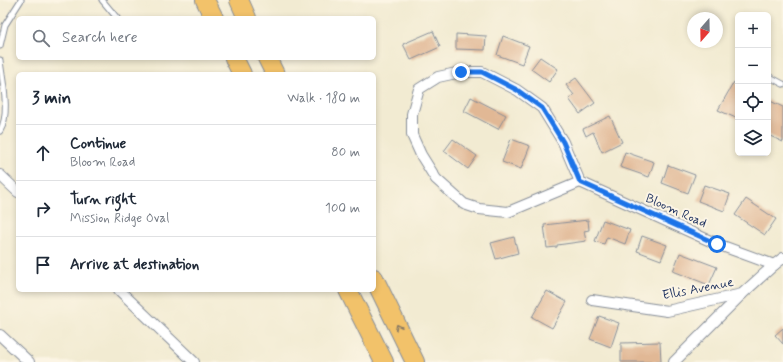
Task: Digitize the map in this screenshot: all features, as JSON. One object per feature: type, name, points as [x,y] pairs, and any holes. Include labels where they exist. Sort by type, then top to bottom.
[{"type":"highway","points":[[205,0],[213,16]]},
{"type":"highway","points":[[239,0],[246,16]]},
{"type":"highway","points":[[235,60],[241,72]]},
{"type":"highway","points":[[268,60],[274,72]]},
{"type":"highway","points":[[376,282],[415,362]]},
{"type":"highway","points":[[349,292],[384,362]]},
{"type":"street","points":[[461,72],[482,72],[517,90],[542,108],[563,142],[580,182],[508,212],[479,209],[464,204],[436,179],[421,155],[412,135],[412,114],[419,90],[438,77],[461,72]]},
{"type":"street","points":[[0,175],[16,190]]},
{"type":"street","name":"Bloom Road","points":[[580,182],[717,244],[774,265]]},
{"type":"street","points":[[774,265],[783,258]]},
{"type":"street","name":"Ellis Avenue","points":[[592,300],[667,311],[742,294],[774,265]]},
{"type":"street","points":[[121,292],[194,362]]},
{"type":"street","points":[[674,362],[742,294]]},
{"type":"street","points":[[0,335],[29,362]]},
{"type":"lane","points":[[0,46],[5,25],[21,0]]},
{"type":"lane","points":[[102,0],[115,16]]},
{"type":"lane","points":[[0,60],[5,93],[5,115],[4,125],[0,131]]},
{"type":"lane","points":[[771,78],[783,84]]},
{"type":"building","points":[[433,31],[440,47],[411,60],[403,44]]},
{"type":"building","points":[[456,34],[486,36],[485,50],[456,49]]},
{"type":"building","points":[[503,36],[529,46],[522,64],[497,55]]},
{"type":"building","points":[[540,57],[558,69],[549,82],[531,69]]},
{"type":"building","points":[[576,78],[595,103],[580,114],[569,99],[574,95],[566,85]]},
{"type":"building","points":[[734,82],[735,82],[735,118],[718,110]]},
{"type":"building","points":[[471,97],[506,115],[498,129],[464,111]]},
{"type":"building","points":[[771,101],[783,107],[783,142],[771,136]]},
{"type":"building","points":[[610,116],[622,142],[602,152],[593,132],[586,136],[583,129]]},
{"type":"building","points":[[453,139],[477,156],[468,169],[444,151]]},
{"type":"building","points":[[511,139],[530,146],[521,169],[502,162]]},
{"type":"building","points":[[625,152],[654,162],[649,177],[620,167]]},
{"type":"building","points":[[668,165],[695,175],[688,193],[662,183]]},
{"type":"building","points":[[704,185],[730,194],[724,211],[698,201]]},
{"type":"building","points":[[746,199],[776,219],[765,235],[735,215]]},
{"type":"building","points":[[588,220],[589,230],[584,231],[586,241],[547,248],[544,225]]},
{"type":"building","points":[[603,220],[630,230],[625,244],[607,237],[604,244],[595,241]]},
{"type":"building","points":[[642,236],[667,245],[661,260],[637,251]]},
{"type":"building","points":[[514,237],[518,253],[496,259],[491,243]]},
{"type":"building","points":[[680,253],[717,267],[709,285],[673,271]]},
{"type":"building","points":[[547,291],[567,302],[552,328],[532,317]]},
{"type":"building","points":[[599,316],[619,323],[611,347],[590,339]]},
{"type":"building","points":[[783,328],[783,344],[775,335]]},
{"type":"building","points":[[660,342],[661,362],[621,362],[621,343]]},
{"type":"route","points":[[461,72],[482,72],[517,90],[542,108],[563,142],[580,182],[717,244]]}]
